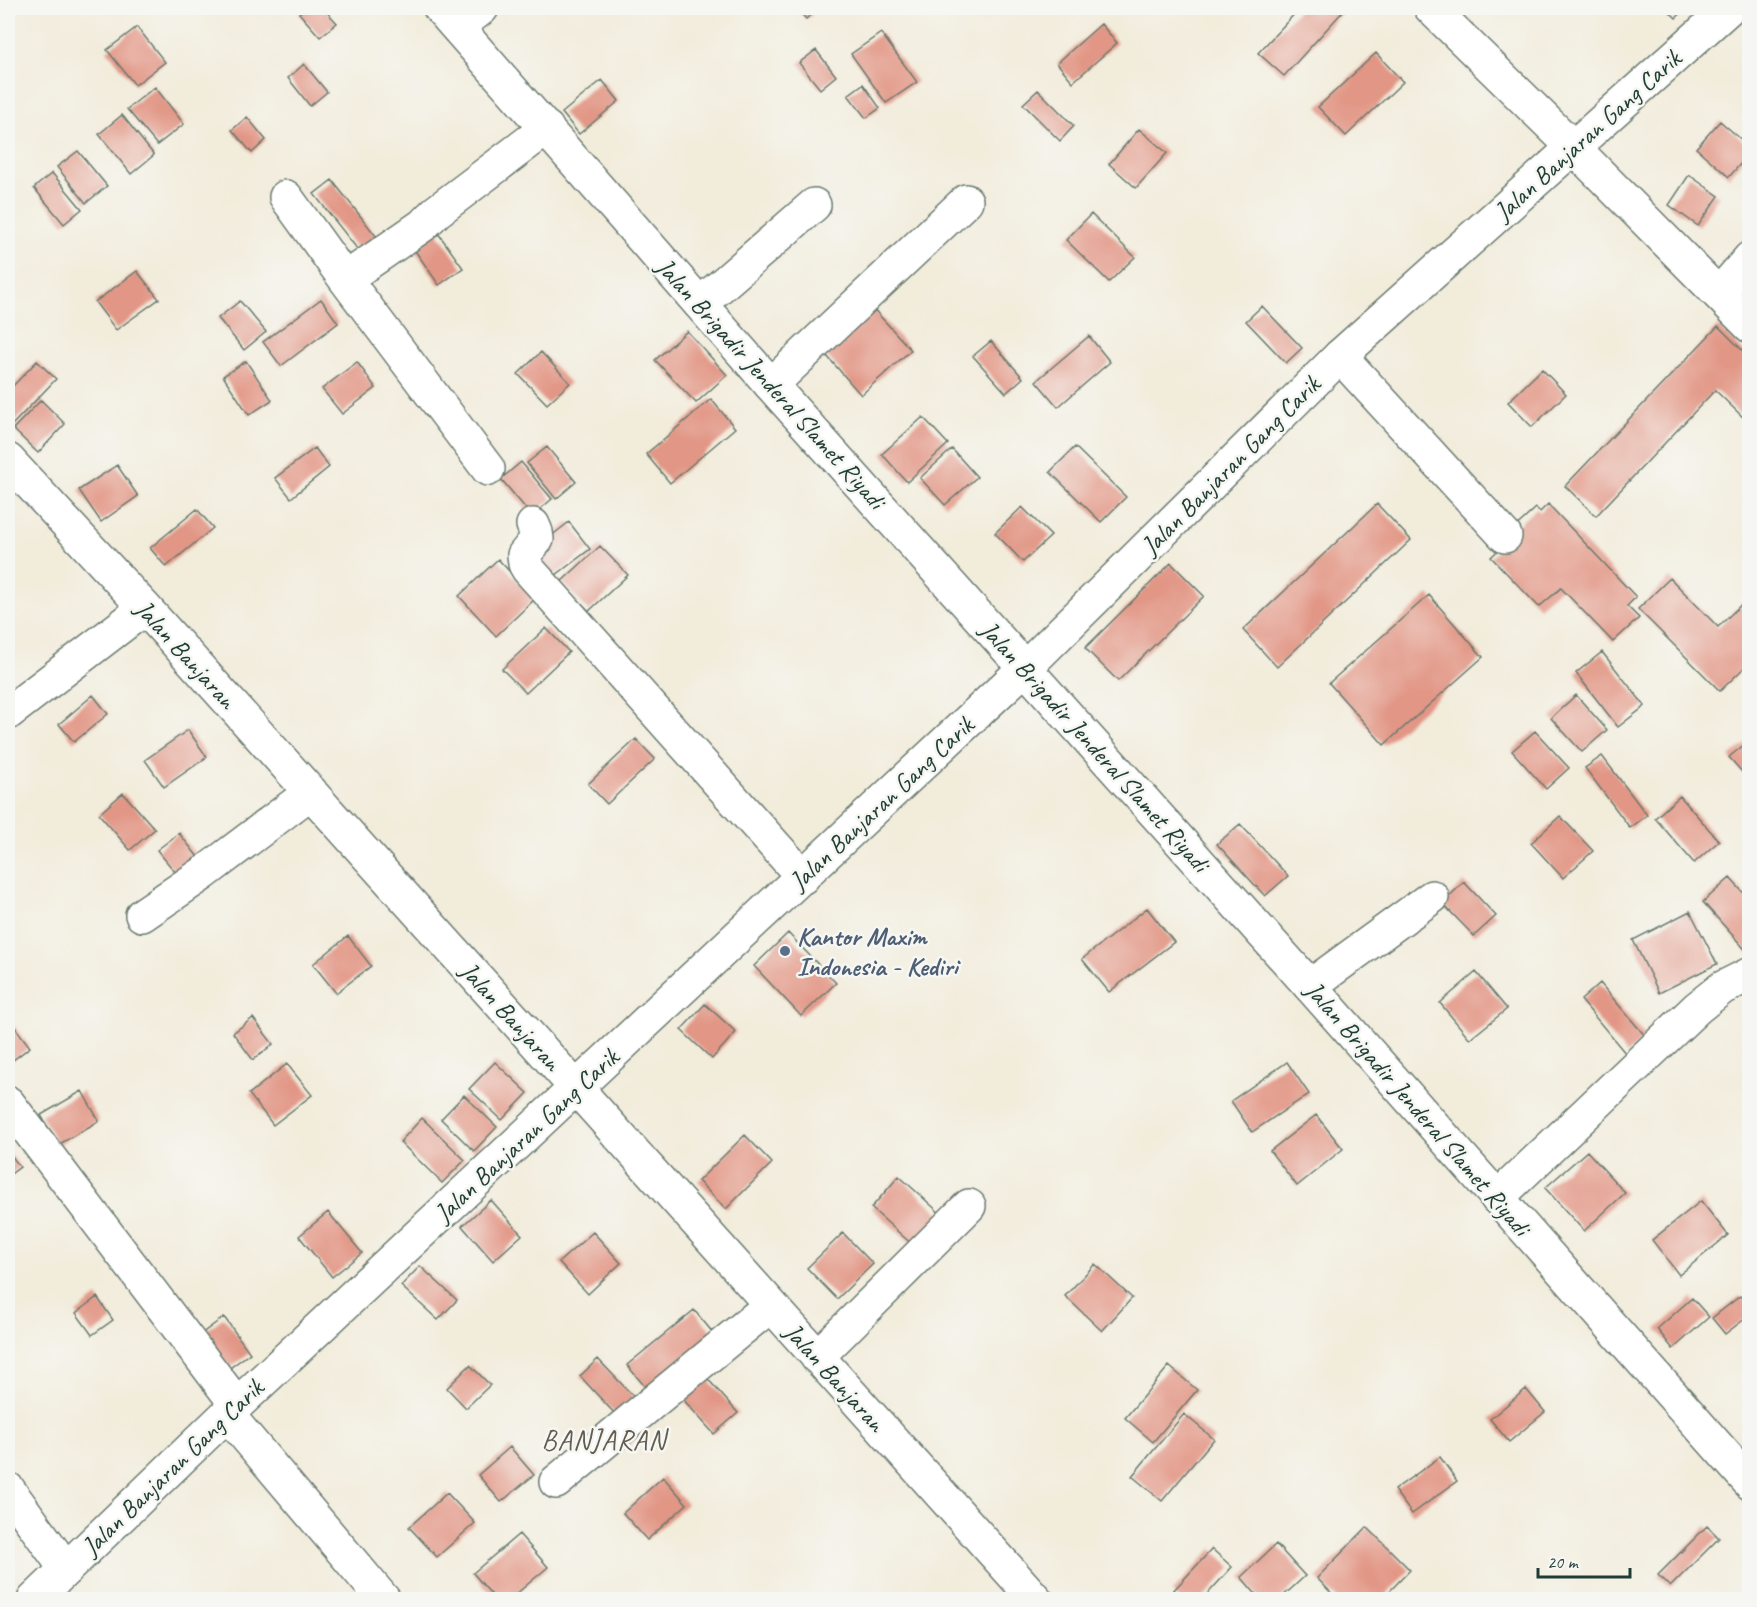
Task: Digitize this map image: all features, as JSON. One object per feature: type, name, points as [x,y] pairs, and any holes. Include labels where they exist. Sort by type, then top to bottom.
[{"type":"street","points":[[449,17],[482,8]]},
{"type":"street","points":[[1431,8],[1573,147],[1749,326]]},
{"type":"street","name":"Jalan Banjaran Gang Carik","points":[[34,1599],[232,1409],[1025,669],[1340,356],[1729,8]]},
{"type":"street","name":"Jalan Brigadir Jenderal Slamet Riyadi","points":[[449,17],[771,385],[1310,986],[1749,1483]]},
{"type":"street","points":[[345,279],[423,225],[436,212],[546,129]]},
{"type":"street","points":[[286,197],[488,469]]},
{"type":"street","points":[[771,385],[966,201]]},
{"type":"street","points":[[700,304],[814,205]]},
{"type":"street","points":[[1719,294],[1749,258]]},
{"type":"street","points":[[1340,356],[1504,536]]},
{"type":"street","name":"Jalan Banjaran","points":[[8,460],[145,608],[1036,1599]]},
{"type":"street","points":[[532,525],[537,540],[524,555],[528,569],[803,877]]},
{"type":"street","points":[[8,713],[145,608]]},
{"type":"street","points":[[142,915],[204,873],[311,792]]},
{"type":"street","points":[[1310,986],[1432,897]]},
{"type":"street","points":[[1497,1198],[1697,1008],[1722,988],[1749,974]]},
{"type":"street","points":[[8,1104],[232,1409],[384,1599]]},
{"type":"street","points":[[818,1357],[969,1206]]},
{"type":"street","points":[[556,1482],[771,1305]]},
{"type":"street","points":[[8,1489],[66,1569]]},
{"type":"building","points":[[305,8],[323,8],[337,23],[320,37],[299,13]]},
{"type":"building","points":[[796,8],[815,8],[817,10],[806,19]]},
{"type":"building","points":[[1300,8],[1346,8],[1284,76],[1258,53]]},
{"type":"building","points":[[1666,8],[1687,8],[1676,18]]},
{"type":"building","points":[[1101,24],[1117,43],[1073,82],[1057,63]]},
{"type":"building","points":[[137,27],[165,62],[135,85],[107,50]]},
{"type":"building","points":[[881,33],[917,82],[886,103],[851,54]]},
{"type":"building","points":[[816,50],[836,76],[820,89],[799,63]]},
{"type":"building","points":[[1376,53],[1403,82],[1346,136],[1318,107]]},
{"type":"building","points":[[304,64],[327,92],[310,106],[288,78]]},
{"type":"building","points":[[602,80],[619,101],[579,134],[562,113]]},
{"type":"building","points":[[863,84],[880,108],[866,118],[848,95]]},
{"type":"building","points":[[155,87],[184,124],[157,145],[127,109]]},
{"type":"building","points":[[1038,90],[1074,126],[1060,141],[1023,104]]},
{"type":"building","points":[[122,115],[154,155],[131,174],[99,134]]},
{"type":"building","points":[[247,117],[266,140],[252,153],[232,130]]},
{"type":"building","points":[[1720,121],[1750,147],[1750,153],[1729,177],[1696,148]]},
{"type":"building","points":[[1139,129],[1167,153],[1136,188],[1109,164]]},
{"type":"building","points":[[78,151],[107,186],[86,203],[57,167]]},
{"type":"building","points":[[52,173],[82,209],[64,224],[34,188]]},
{"type":"building","points":[[1689,175],[1719,196],[1698,226],[1669,205]]},
{"type":"building","points":[[332,180],[380,241],[362,255],[314,194]]},
{"type":"building","points":[[1091,214],[1135,257],[1109,282],[1066,240]]},
{"type":"building","points":[[433,226],[463,268],[439,285],[409,242]]},
{"type":"building","points":[[137,271],[159,299],[116,330],[95,302]]},
{"type":"building","points":[[321,299],[338,323],[281,366],[263,342]]},
{"type":"building","points":[[240,301],[266,332],[244,350],[218,318]]},
{"type":"building","points":[[869,304],[911,350],[861,395],[820,348]]},
{"type":"building","points":[[1262,306],[1302,348],[1286,363],[1246,321]]},
{"type":"building","points":[[1718,326],[1750,358],[1750,424],[1715,390],[1596,516],[1565,486]]},
{"type":"building","points":[[687,331],[727,375],[696,403],[655,360]]},
{"type":"building","points":[[1089,336],[1110,362],[1058,407],[1036,381]]},
{"type":"building","points":[[991,341],[1023,378],[1006,393],[973,356]]},
{"type":"building","points":[[541,352],[570,383],[547,404],[518,374]]},
{"type":"building","points":[[37,361],[56,379],[11,426],[8,422],[8,391]]},
{"type":"building","points":[[246,361],[272,400],[249,415],[223,376]]},
{"type":"building","points":[[357,362],[376,388],[342,414],[322,389]]},
{"type":"building","points":[[1542,369],[1566,394],[1532,427],[1508,402]]},
{"type":"building","points":[[711,399],[735,428],[670,483],[646,454]]},
{"type":"building","points":[[41,400],[65,424],[38,453],[13,429]]},
{"type":"building","points":[[923,417],[948,444],[907,482],[882,454]]},
{"type":"building","points":[[547,447],[576,482],[556,499],[527,463]]},
{"type":"building","points":[[1075,447],[1126,497],[1101,522],[1050,472]]},
{"type":"building","points":[[315,448],[329,467],[291,498],[275,478]]},
{"type":"building","points":[[952,449],[977,477],[945,505],[920,478]]},
{"type":"building","points":[[521,462],[552,499],[532,516],[501,479]]},
{"type":"building","points":[[117,465],[138,496],[101,522],[79,490]]},
{"type":"building","points":[[1377,504],[1411,540],[1277,667],[1243,630]]},
{"type":"building","points":[[1548,504],[1636,597],[1627,606],[1639,618],[1613,642],[1561,588],[1539,607],[1491,557],[1513,536],[1510,532],[1536,508],[1540,512]]},
{"type":"building","points":[[1022,507],[1051,536],[1023,562],[995,533]]},
{"type":"building","points":[[197,509],[213,528],[166,567],[150,548]]},
{"type":"building","points":[[569,522],[590,549],[552,578],[531,552]]},
{"type":"building","points":[[600,546],[628,575],[589,611],[561,582]]},
{"type":"building","points":[[498,559],[535,599],[496,636],[459,596]]},
{"type":"building","points":[[1171,563],[1204,596],[1118,681],[1085,648]]},
{"type":"building","points":[[1670,578],[1718,627],[1750,596],[1750,662],[1720,691],[1638,609]]},
{"type":"building","points":[[1429,595],[1483,657],[1384,745],[1329,683]]},
{"type":"building","points":[[546,628],[569,652],[526,693],[502,669]]},
{"type":"building","points":[[1602,652],[1645,706],[1618,727],[1576,673]]},
{"type":"building","points":[[93,695],[108,714],[74,742],[59,724]]},
{"type":"building","points":[[1576,695],[1607,730],[1582,752],[1551,718]]},
{"type":"building","points":[[188,730],[207,757],[164,787],[145,760]]},
{"type":"building","points":[[1535,731],[1569,768],[1546,789],[1512,751]]},
{"type":"building","points":[[636,739],[655,759],[607,804],[588,784]]},
{"type":"building","points":[[1750,740],[1750,781],[1729,757]]},
{"type":"building","points":[[1602,756],[1647,815],[1630,828],[1585,768]]},
{"type":"building","points":[[123,793],[155,829],[130,850],[99,814]]},
{"type":"building","points":[[1680,796],[1719,841],[1694,863],[1655,818]]},
{"type":"building","points":[[1560,816],[1593,851],[1563,878],[1531,843]]},
{"type":"building","points":[[1240,824],[1288,876],[1265,896],[1217,844]]},
{"type":"building","points":[[179,833],[202,862],[181,879],[157,850]]},
{"type":"building","points":[[1730,878],[1750,900],[1750,955],[1703,902]]},
{"type":"building","points":[[1464,882],[1496,916],[1474,936],[1442,903]]},
{"type":"building","points":[[1147,908],[1174,942],[1109,992],[1082,959]]},
{"type":"building","points":[[1690,911],[1717,964],[1659,993],[1633,940]]},
{"type":"building","points":[[788,933],[836,983],[801,1016],[754,966]]},
{"type":"building","points":[[348,936],[371,966],[336,993],[313,964]]},
{"type":"building","points":[[1476,972],[1507,1009],[1470,1039],[1440,1003]]},
{"type":"building","points":[[1600,983],[1646,1037],[1626,1054],[1581,1000]]},
{"type":"building","points":[[705,1004],[736,1032],[712,1059],[681,1030]]},
{"type":"building","points":[[253,1018],[273,1044],[253,1060],[233,1033]]},
{"type":"building","points":[[11,1022],[30,1047],[8,1064],[8,1024]]},
{"type":"building","points":[[495,1062],[528,1093],[502,1120],[469,1089]]},
{"type":"building","points":[[1287,1062],[1309,1094],[1252,1132],[1231,1101]]},
{"type":"building","points":[[287,1064],[312,1095],[273,1125],[249,1094]]},
{"type":"building","points":[[82,1091],[99,1121],[58,1145],[41,1115]]},
{"type":"building","points":[[464,1095],[497,1127],[474,1151],[441,1119]]},
{"type":"building","points":[[1316,1115],[1343,1149],[1297,1186],[1270,1151]]},
{"type":"building","points":[[422,1118],[465,1160],[442,1183],[400,1142]]},
{"type":"building","points":[[745,1135],[772,1163],[726,1209],[698,1181]]},
{"type":"building","points":[[8,1151],[20,1167],[8,1176]]},
{"type":"building","points":[[1587,1151],[1625,1193],[1584,1231],[1545,1188]]},
{"type":"building","points":[[899,1176],[942,1215],[914,1246],[871,1208]]},
{"type":"building","points":[[491,1200],[522,1235],[493,1261],[462,1226]]},
{"type":"building","points":[[1701,1201],[1728,1235],[1679,1275],[1652,1240]]},
{"type":"building","points":[[328,1212],[362,1253],[332,1277],[299,1236]]},
{"type":"building","points":[[593,1232],[621,1263],[588,1294],[559,1262]]},
{"type":"building","points":[[843,1233],[873,1264],[837,1299],[807,1268]]},
{"type":"building","points":[[1095,1264],[1132,1298],[1102,1331],[1065,1296]]},
{"type":"building","points":[[420,1266],[457,1300],[438,1320],[401,1286]]},
{"type":"building","points":[[1740,1296],[1750,1308],[1750,1315],[1725,1334],[1712,1318]]},
{"type":"building","points":[[97,1297],[113,1320],[92,1335],[76,1313]]},
{"type":"building","points":[[1692,1298],[1709,1317],[1673,1349],[1657,1329]]},
{"type":"building","points":[[694,1310],[719,1340],[652,1395],[627,1365]]},
{"type":"building","points":[[224,1317],[250,1353],[223,1373],[197,1337]]},
{"type":"building","points":[[598,1359],[634,1397],[615,1414],[580,1376]]},
{"type":"building","points":[[470,1365],[490,1385],[466,1408],[447,1388]]},
{"type":"building","points":[[1169,1366],[1197,1390],[1153,1442],[1125,1418]]},
{"type":"building","points":[[706,1377],[738,1413],[714,1434],[682,1398]]},
{"type":"building","points":[[1526,1389],[1545,1412],[1509,1442],[1490,1419]]},
{"type":"building","points":[[1184,1414],[1214,1439],[1162,1501],[1132,1476]]},
{"type":"building","points":[[510,1447],[534,1475],[501,1502],[478,1475]]},
{"type":"building","points":[[1440,1457],[1457,1481],[1412,1514],[1394,1490]]},
{"type":"building","points":[[663,1477],[687,1504],[647,1540],[623,1513]]},
{"type":"building","points":[[447,1493],[475,1523],[437,1557],[409,1527]]},
{"type":"building","points":[[1707,1526],[1719,1538],[1670,1587],[1658,1575]]},
{"type":"building","points":[[1367,1527],[1410,1570],[1381,1600],[1338,1600],[1317,1578]]},
{"type":"building","points":[[519,1534],[548,1567],[509,1600],[496,1600],[473,1573]]},
{"type":"building","points":[[1276,1544],[1305,1576],[1279,1600],[1261,1600],[1241,1577]]},
{"type":"building","points":[[1212,1549],[1232,1567],[1202,1600],[1180,1600],[1172,1592]]},
{"type":"place","name":"Kantor Maxim Indonesia - Kediri","points":[[785,951]]},
{"type":"district","name":"BANJARAN","points":[[604,1439]]}]
